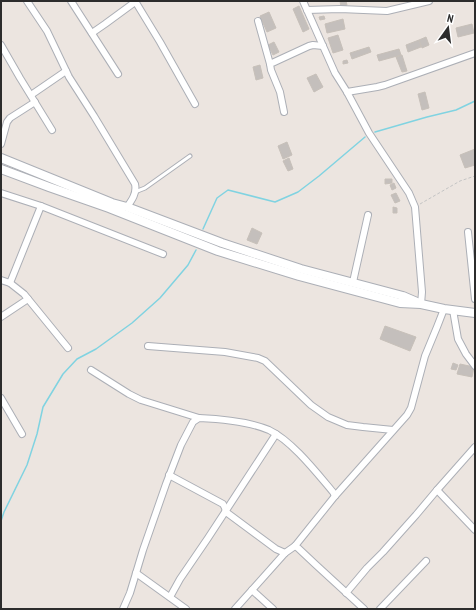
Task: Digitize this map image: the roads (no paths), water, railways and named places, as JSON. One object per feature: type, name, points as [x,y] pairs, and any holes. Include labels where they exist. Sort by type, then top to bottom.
[{"type":"street","points":[[27,1],[47,31],[66,71],[133,179],[135,184],[135,192],[127,207]]},
{"type":"street","points":[[71,1],[118,74]]},
{"type":"street","points":[[92,33],[135,1],[195,104]]},
{"type":"street","points":[[303,1],[333,70],[347,92],[369,133],[408,193],[415,207],[422,292],[421,304]]},
{"type":"street","points":[[307,10],[340,9],[387,11],[429,1]]},
{"type":"street","points":[[258,21],[271,70],[280,92],[284,112]]},
{"type":"street","points":[[1,45],[52,130]]},
{"type":"street","points":[[270,64],[309,46],[323,46]]},
{"type":"street","points":[[347,92],[385,85],[475,53]]},
{"type":"street","points":[[31,96],[66,71]]},
{"type":"street","points":[[1,144],[7,122],[10,118],[35,102]]},
{"type":"street","points":[[1,158],[112,203],[127,207],[229,245],[301,269],[403,296],[421,304]]},
{"type":"street","points":[[1,168],[110,208],[218,251],[299,276],[400,303],[421,304],[475,313]]},
{"type":"street","points":[[1,193],[41,206],[163,254]]},
{"type":"street","points":[[10,283],[41,206]]},
{"type":"street","points":[[353,282],[368,215]]},
{"type":"street","points":[[468,232],[475,298]]},
{"type":"street","points":[[1,280],[10,283],[24,294],[68,348]]},
{"type":"street","points":[[1,317],[28,299]]},
{"type":"street","points":[[235,609],[285,553],[295,546],[335,496],[407,415],[411,408],[425,356],[444,309]]},
{"type":"street","points":[[453,310],[458,338],[466,354],[475,366]]},
{"type":"street","points":[[148,346],[225,352],[258,358],[266,361],[311,405],[328,417],[347,425],[393,430]]},
{"type":"street","points":[[91,370],[141,400],[199,418],[245,423],[269,430],[290,444],[335,496]]},
{"type":"street","points":[[1,398],[22,434]]},
{"type":"street","points":[[123,609],[130,593],[169,475],[190,427],[193,422],[199,418]]},
{"type":"street","points":[[170,597],[180,579],[226,512],[276,434]]},
{"type":"street","points":[[346,592],[475,448]]},
{"type":"street","points":[[169,475],[223,504],[226,512],[276,549],[285,553]]},
{"type":"street","points":[[437,490],[475,530]]},
{"type":"street","points":[[295,546],[364,609]]},
{"type":"street","points":[[380,609],[426,561]]},
{"type":"street","points":[[136,573],[186,609]]},
{"type":"street","points":[[252,590],[272,609]]},
{"type":"lane","points":[[135,192],[146,188],[190,156]]},
{"type":"waterway","points":[[375,132],[456,110],[475,101]]},
{"type":"waterway","points":[[203,229],[217,198],[228,190],[275,202],[298,192],[365,137]]},
{"type":"waterway","points":[[1,521],[27,465],[37,434],[43,407],[63,374],[77,359],[96,349],[132,323],[160,298],[188,265],[196,250]]}]
